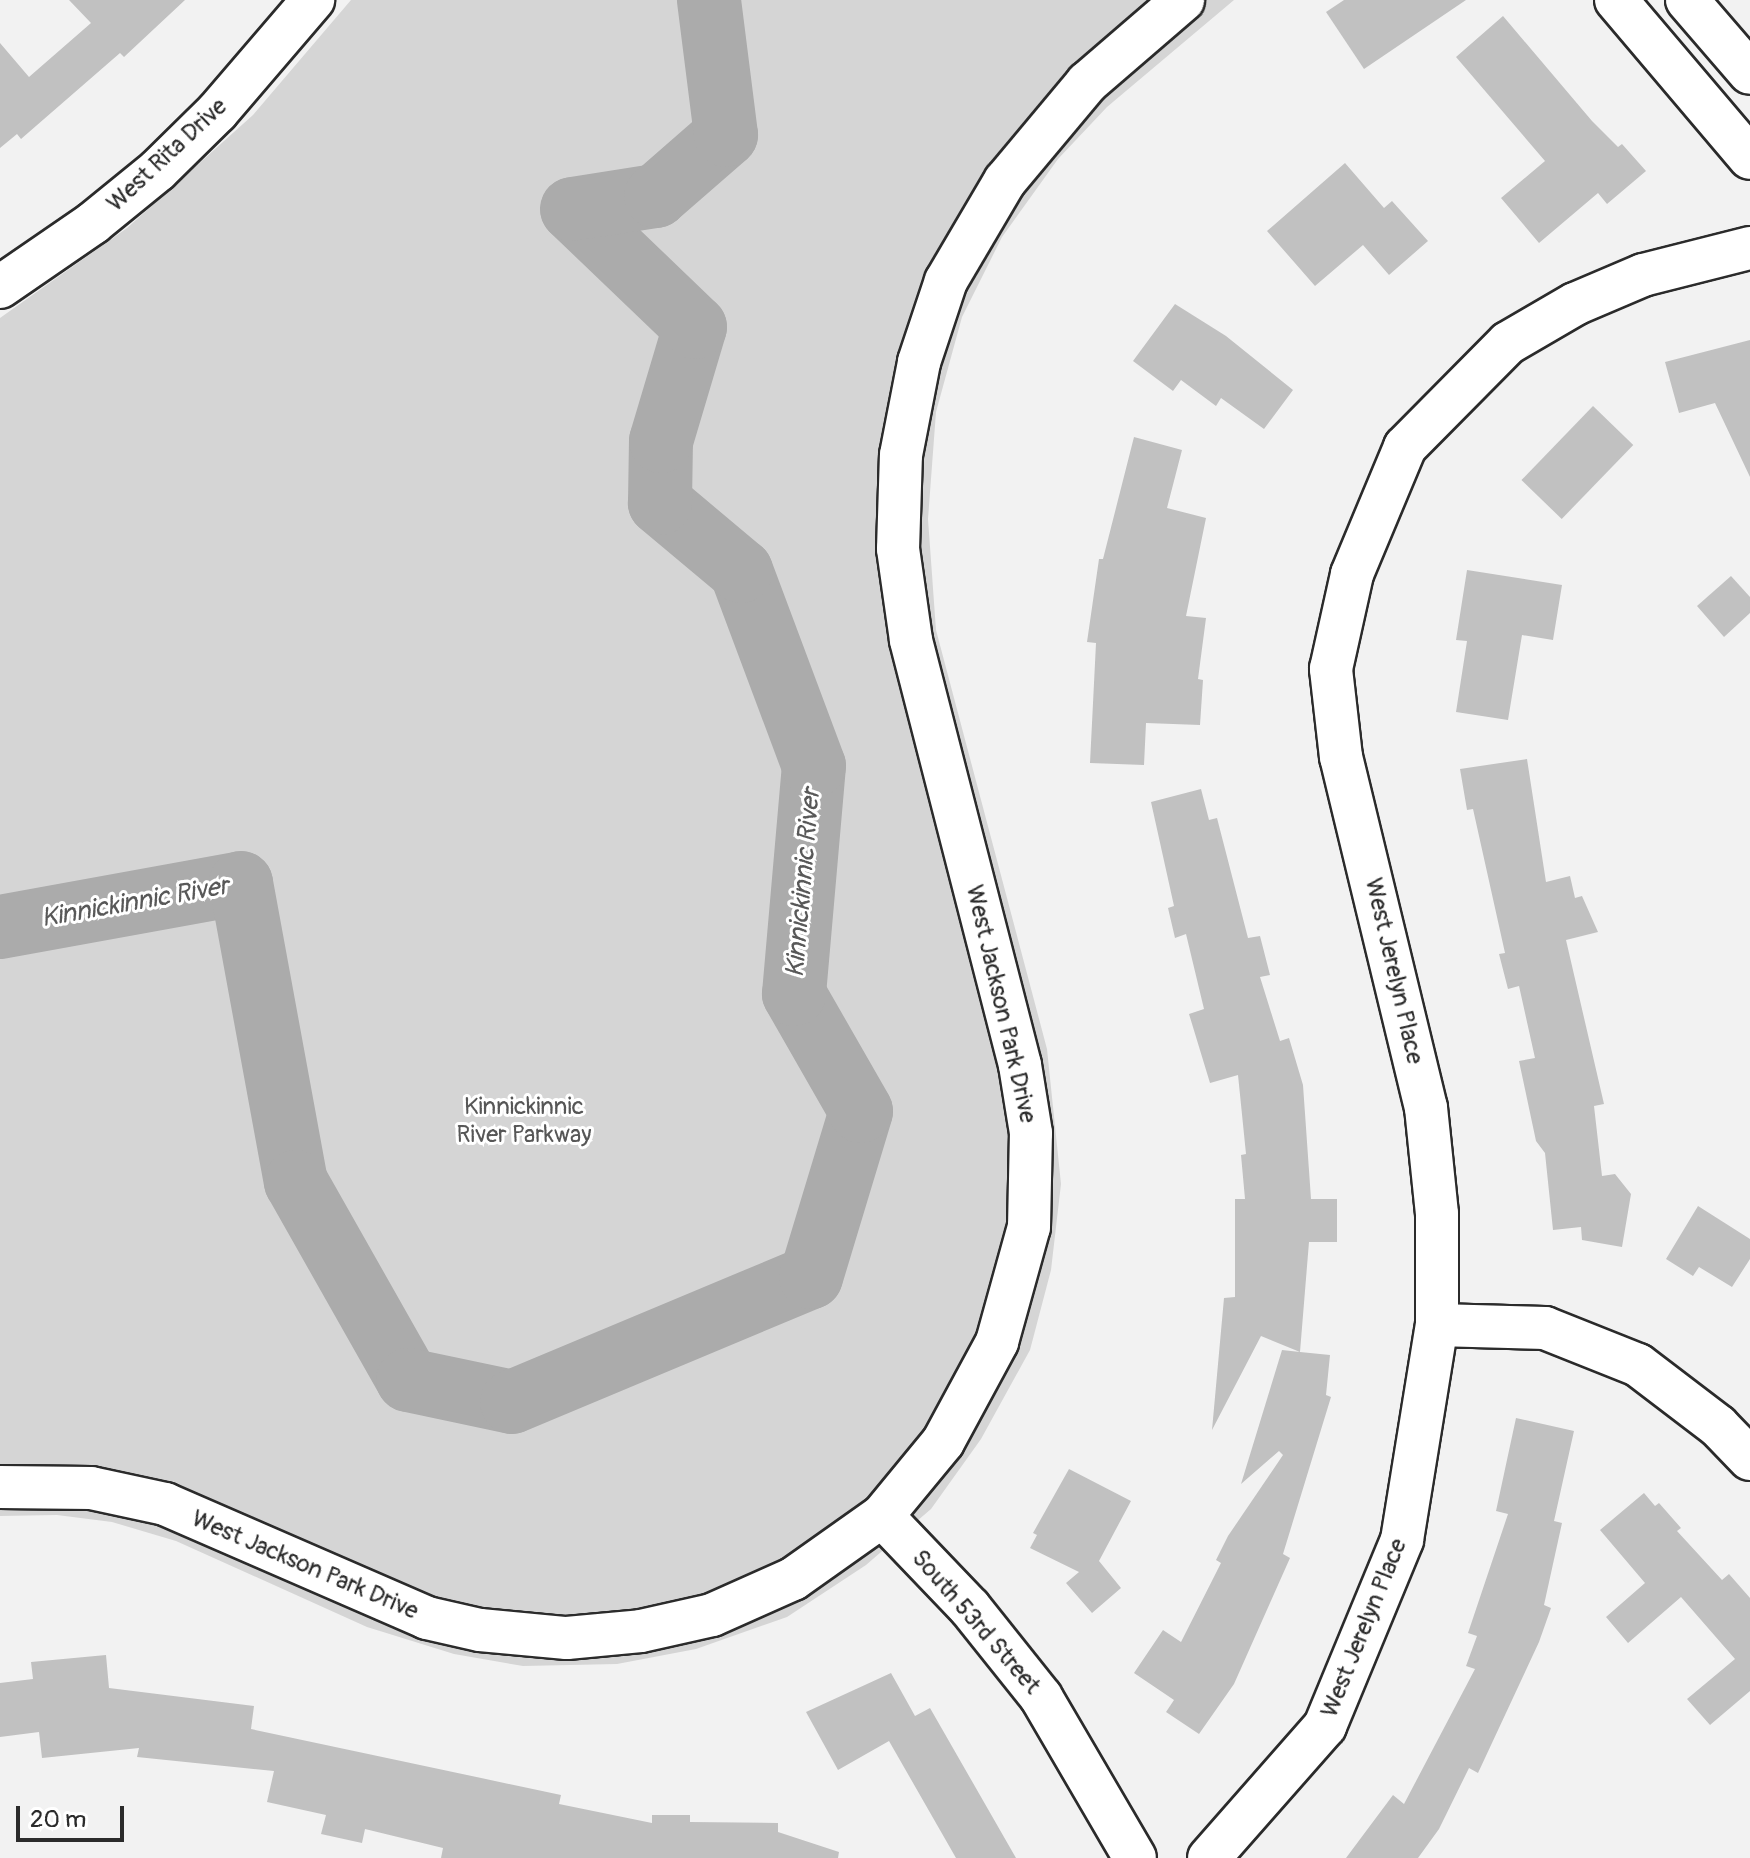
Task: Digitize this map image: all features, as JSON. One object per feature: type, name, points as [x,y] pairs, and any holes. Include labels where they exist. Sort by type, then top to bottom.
[{"type":"street","name":"West Rita Drive","points":[[0,287],[93,223],[158,170],[217,112],[313,0]]},
{"type":"street","name":"West Jackson Park Drive","points":[[0,1487],[91,1488],[165,1504],[427,1618],[480,1630],[567,1638],[641,1631],[712,1615],[793,1579],[882,1516],[943,1442],[997,1342],[1029,1227],[1031,1133],[1020,1065],[911,640],[898,549],[901,455],[919,362],[946,281],[1005,181],[1087,83],[1183,0]]},
{"type":"street","points":[[1616,0],[1750,158]]},
{"type":"street","points":[[1687,0],[1750,73]]},
{"type":"street","name":"West Jerelyn Place","points":[[1209,1858],[1325,1726],[1402,1540],[1437,1325],[1437,1214],[1426,1108],[1341,757],[1331,669],[1352,574],[1405,447],[1508,343],[1575,304],[1643,275],[1750,248]]},
{"type":"street","points":[[1437,1325],[1545,1328],[1638,1365],[1718,1426],[1750,1459]]},
{"type":"street","name":"South 53rd Street","points":[[882,1516],[970,1608],[1041,1697],[1135,1858]]},
{"type":"green space","name":"Kinnickinnic River Parkway","points":[[351,0],[1234,0],[1107,107],[1058,159],[1002,237],[962,317],[936,412],[928,519],[936,630],[1047,1049],[1061,1184],[1051,1270],[1030,1350],[981,1439],[931,1509],[866,1565],[787,1617],[696,1649],[617,1664],[523,1666],[454,1654],[367,1627],[176,1541],[112,1522],[57,1515],[0,1516],[0,318],[127,228],[253,115]]},
{"type":"building","points":[[69,0],[185,0],[124,57],[120,53],[21,139],[17,134],[0,148],[0,43],[29,77],[91,23]]},
{"type":"building","points":[[1344,0],[1466,0],[1364,69],[1326,12]]},
{"type":"building","points":[[1503,16],[1592,121],[1618,147],[1622,144],[1646,171],[1607,204],[1598,193],[1539,243],[1501,198],[1545,161],[1456,57]]},
{"type":"building","points":[[1345,163],[1384,208],[1392,201],[1428,241],[1389,275],[1363,245],[1315,286],[1267,231]]},
{"type":"building","points":[[1175,304],[1226,336],[1293,390],[1264,429],[1221,398],[1216,406],[1181,380],[1173,391],[1133,361]]},
{"type":"building","points":[[1750,340],[1750,477],[1715,403],[1679,413],[1665,362]]},
{"type":"building","points":[[1593,406],[1633,445],[1562,519],[1521,480]]},
{"type":"building","points":[[1134,437],[1182,450],[1167,508],[1206,518],[1186,616],[1206,618],[1198,679],[1203,680],[1200,725],[1146,723],[1144,765],[1090,763],[1096,643],[1087,642],[1099,559],[1103,559]]},
{"type":"building","points":[[1467,570],[1562,585],[1553,640],[1522,635],[1508,720],[1456,712],[1467,641],[1456,640]]},
{"type":"building","points":[[1731,576],[1750,597],[1750,613],[1724,637],[1697,606]]},
{"type":"building","points":[[1527,759],[1546,882],[1570,876],[1575,898],[1582,896],[1598,932],[1566,940],[1604,1104],[1594,1106],[1602,1176],[1615,1174],[1631,1194],[1622,1247],[1582,1240],[1581,1227],[1553,1230],[1545,1153],[1536,1141],[1519,1061],[1535,1058],[1519,986],[1508,989],[1499,954],[1505,953],[1473,809],[1467,810],[1460,769]]},
{"type":"building","points":[[1201,789],[1209,820],[1217,818],[1248,938],[1260,936],[1270,975],[1260,977],[1280,1041],[1289,1038],[1303,1085],[1311,1199],[1337,1199],[1337,1242],[1309,1242],[1300,1352],[1261,1336],[1212,1430],[1224,1298],[1235,1297],[1235,1199],[1245,1199],[1241,1155],[1246,1154],[1238,1075],[1210,1083],[1189,1014],[1204,1009],[1186,934],[1175,938],[1168,908],[1174,906],[1151,802]]},
{"type":"building","points":[[1698,1206],[1750,1239],[1750,1259],[1732,1287],[1699,1267],[1693,1276],[1666,1259]]},
{"type":"building","points":[[1282,1350],[1330,1355],[1326,1395],[1331,1397],[1283,1554],[1290,1558],[1234,1684],[1199,1734],[1166,1712],[1174,1700],[1134,1673],[1163,1630],[1181,1642],[1221,1563],[1216,1560],[1228,1536],[1283,1455],[1279,1451],[1241,1484]]},
{"type":"building","points":[[1516,1418],[1574,1431],[1554,1521],[1562,1523],[1544,1605],[1551,1608],[1539,1642],[1478,1773],[1469,1768],[1439,1829],[1418,1858],[1346,1858],[1393,1795],[1404,1804],[1475,1669],[1466,1666],[1477,1636],[1468,1633],[1508,1514],[1496,1511]]},
{"type":"building","points":[[1069,1469],[1131,1501],[1099,1561],[1121,1588],[1092,1613],[1066,1583],[1079,1572],[1030,1548],[1037,1535],[1033,1533]]},
{"type":"building","points":[[1644,1493],[1655,1506],[1659,1503],[1681,1528],[1677,1531],[1722,1580],[1729,1574],[1750,1598],[1750,1691],[1710,1725],[1687,1699],[1735,1659],[1681,1597],[1628,1643],[1606,1617],[1645,1583],[1600,1530]]},
{"type":"building","points":[[106,1655],[109,1688],[254,1706],[251,1729],[561,1795],[559,1804],[652,1823],[652,1815],[690,1815],[690,1822],[778,1823],[778,1832],[839,1852],[838,1858],[441,1858],[443,1848],[365,1829],[362,1843],[321,1834],[326,1815],[267,1802],[274,1771],[137,1757],[139,1748],[42,1758],[39,1732],[0,1737],[0,1683],[33,1679],[31,1662]]},
{"type":"building","points":[[891,1673],[915,1716],[930,1708],[1016,1858],[956,1858],[889,1741],[838,1770],[806,1712]]},
{"type":"waterway","name":"Kinnickinnic River","points":[[0,927],[241,883],[296,1182],[408,1380],[512,1402],[811,1277],[861,1111],[794,994],[814,766],[741,571],[660,503],[661,441],[695,327],[572,209],[656,196],[726,135],[709,0]]}]
